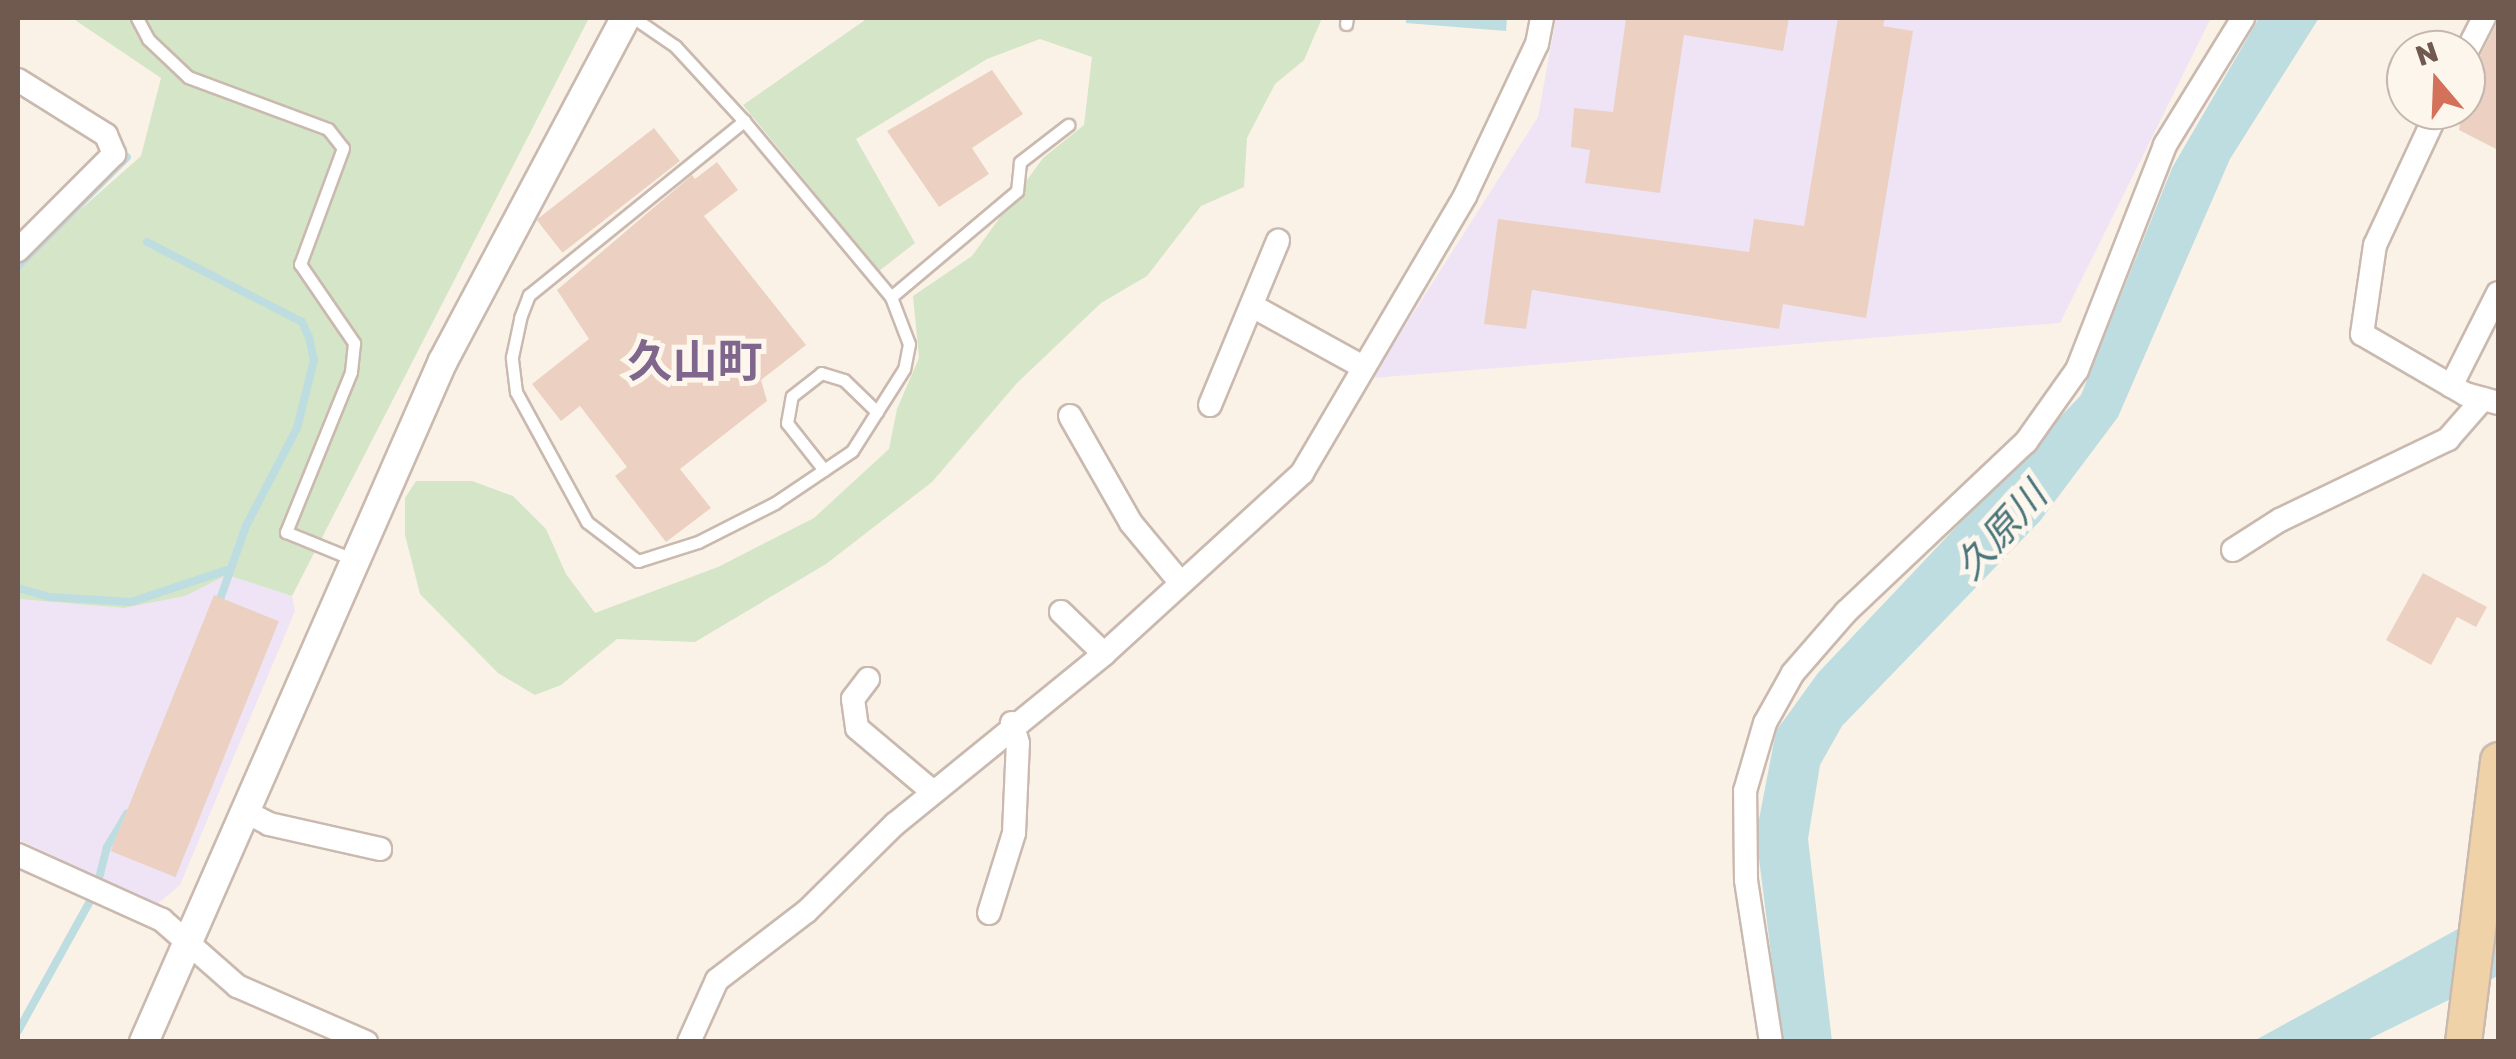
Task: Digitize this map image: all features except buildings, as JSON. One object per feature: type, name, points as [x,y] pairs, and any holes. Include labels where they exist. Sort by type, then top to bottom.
[{"type":"main road","points":[[2466,1026],[2488,898],[2498,760]]},
{"type":"street","points":[[144,1042],[355,560],[500,246],[624,18]]},
{"type":"street","points":[[690,1042],[716,980],[808,912],[933,792],[1012,724],[1104,654],[1302,473],[1465,196],[1537,44],[1542,18]]},
{"type":"street","points":[[1770,1042],[1746,880],[1745,791],[1765,724],[1793,673],[1846,612],[2026,442],[2077,370],[2166,145],[2242,18]]},
{"type":"street","points":[[18,80],[106,136],[114,154],[19,247]]},
{"type":"street","points":[[2233,550],[2280,520],[2448,440],[2490,401],[2451,386],[2362,334],[2375,245],[2429,130]]},
{"type":"street","points":[[1210,405],[1256,308],[1278,241]]},
{"type":"street","points":[[2451,386],[2498,293]]},
{"type":"street","points":[[1256,308],[1363,367]]},
{"type":"street","points":[[1070,416],[1132,523],[1180,582]]},
{"type":"street","points":[[1061,612],[1104,654]]},
{"type":"street","points":[[868,679],[852,698],[857,728],[933,792]]},
{"type":"street","points":[[989,913],[1014,833],[1018,743],[1012,724]]},
{"type":"street","points":[[244,810],[269,824],[380,849]]},
{"type":"street","points":[[18,855],[162,920],[237,986],[366,1042]]},
{"type":"lane","points":[[137,18],[148,39],[188,77],[328,129],[344,148],[300,264],[354,343],[351,372],[286,532],[355,560]]},
{"type":"lane","points":[[634,18],[675,46],[744,120],[891,297],[909,344],[904,369],[852,451],[698,542],[638,561],[587,522],[516,392],[512,358],[529,295],[744,120]]},
{"type":"lane","points":[[891,297],[1017,191],[1020,162],[1068,125]]},
{"type":"lane","points":[[824,470],[787,423],[792,396],[821,373],[844,380],[878,412]]},
{"type":"shaded area","points":[[1556,18],[2211,18],[2060,323],[1372,378],[1538,117]]},
{"type":"shaded area","points":[[227,575],[292,596],[295,611],[180,885],[156,905],[18,839],[18,599],[124,608],[185,596]]},
{"type":"green space","points":[[72,18],[589,18],[292,596],[227,575],[185,596],[124,608],[18,599],[18,265],[141,156],[161,78]]},
{"type":"green space","points":[[868,18],[1322,18],[1304,60],[1275,84],[1247,138],[1244,187],[1201,206],[1147,276],[1101,303],[1017,383],[932,482],[826,564],[695,642],[617,639],[561,685],[535,695],[498,673],[420,594],[405,535],[405,498],[416,481],[472,481],[513,496],[546,529],[566,574],[595,613],[718,567],[814,518],[889,449],[897,409],[919,358],[913,296],[972,256],[1043,158],[1084,125],[1092,57],[1040,39],[987,59],[856,139],[915,243],[879,271],[743,105]]},
{"type":"water","points":[[1406,18],[1507,18],[1506,31],[1406,23]]},
{"type":"water","name":"久原川","points":[[2259,18],[2319,18],[2230,159],[2118,417],[2040,521],[1842,726],[1820,765],[1808,839],[1832,1041],[1782,1041],[1756,835],[1776,731],[1818,673],[2081,395],[2172,168]]},
{"type":"water","points":[[2498,907],[2498,976],[2365,1041],[2252,1042]]},
{"type":"waterway","points":[[18,266],[127,157]]},
{"type":"waterway","points":[[147,242],[302,322],[314,360],[297,428],[246,526],[218,605]]},
{"type":"waterway","points":[[18,588],[50,597],[131,602],[227,570]]},
{"type":"waterway","points":[[18,1031],[96,890],[107,847],[127,814]]},
{"type":"district","name":"久山町","points":[[695,361]]}]
